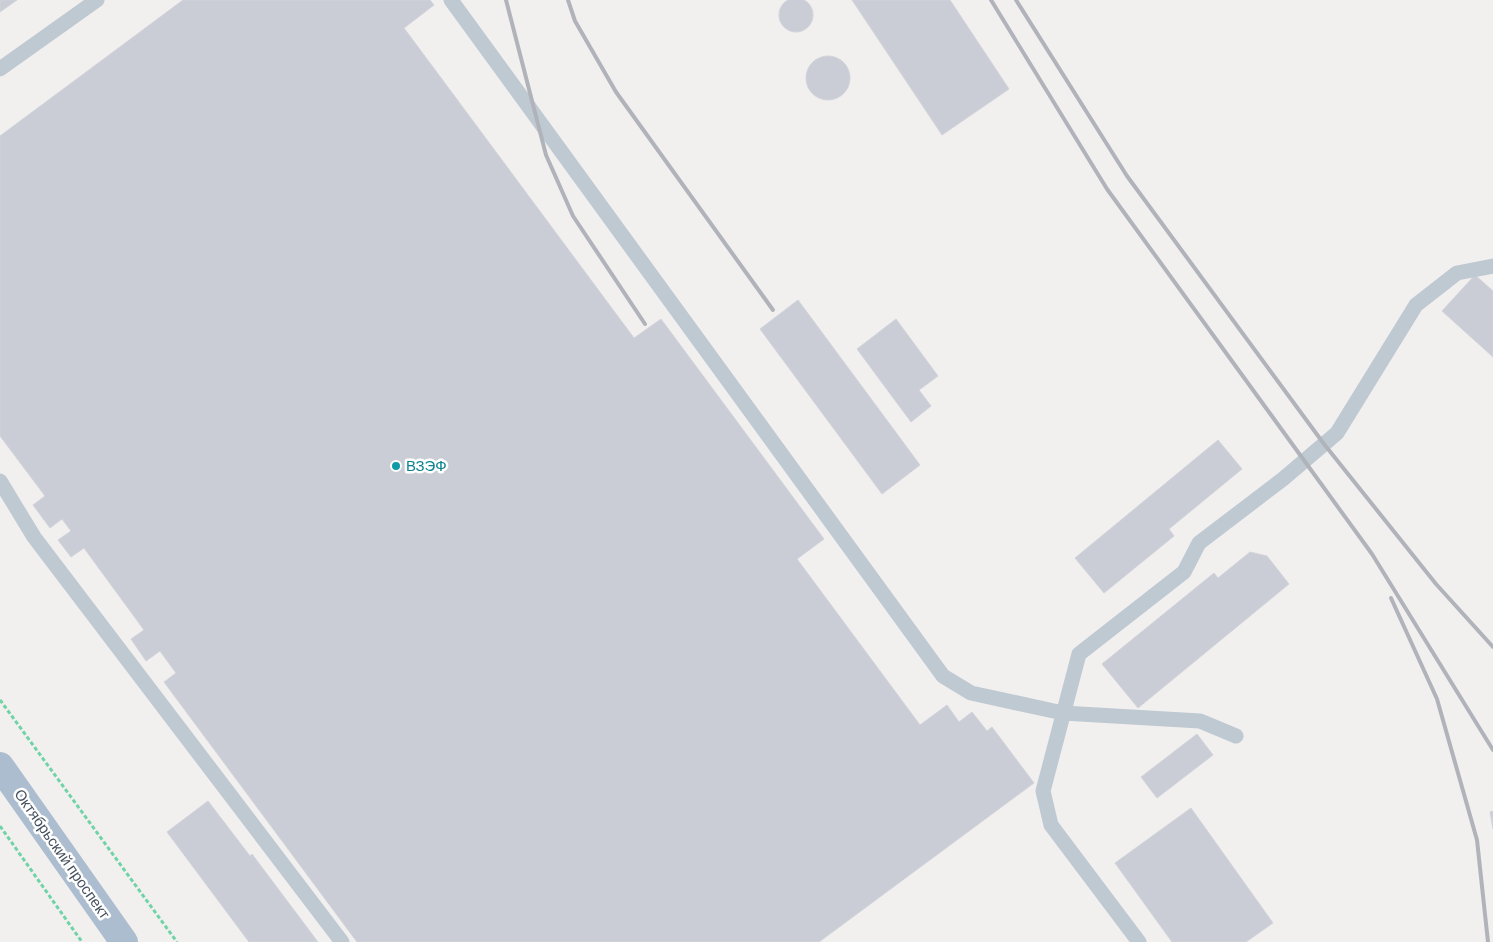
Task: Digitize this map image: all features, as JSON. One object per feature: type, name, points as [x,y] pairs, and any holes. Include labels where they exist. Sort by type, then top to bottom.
[{"type":"main road","name":"Октябрьский проспект","points":[[0,766],[124,942]]},
{"type":"lane","points":[[0,69],[97,0]]},
{"type":"lane","points":[[451,0],[943,676],[971,693],[1063,713],[1200,721],[1236,736]]},
{"type":"lane","points":[[1139,942],[1051,825],[1043,791],[1079,654],[1184,572],[1199,543],[1283,479],[1337,433],[1416,305],[1457,273],[1493,266]]},
{"type":"lane","points":[[0,481],[34,537],[342,942]]},
{"type":"path","points":[[0,700],[177,942]]},
{"type":"path","points":[[0,826],[82,942]]},
{"type":"building","points":[[796,-2],[808,3],[813,15],[808,27],[796,32],[784,27],[779,15],[784,3]]},
{"type":"building","points":[[0,0],[17,0],[0,12]]},
{"type":"building","name":"ВЗЭФ","points":[[183,0],[430,0],[434,5],[404,28],[634,338],[661,319],[824,539],[797,559],[920,725],[947,705],[959,722],[972,712],[987,731],[992,727],[1034,783],[819,942],[357,942],[164,682],[176,673],[160,651],[146,661],[131,639],[144,630],[84,548],[71,557],[58,540],[71,531],[62,519],[50,528],[33,505],[45,496],[0,436],[0,136]]},
{"type":"building","points":[[852,0],[950,0],[1009,89],[942,135]]},
{"type":"building","points":[[828,56],[840,60],[846,66],[850,78],[846,90],[840,96],[828,100],[816,96],[810,90],[806,78],[810,66],[816,60]]},
{"type":"building","points":[[1475,275],[1493,291],[1493,357],[1442,311]]},
{"type":"building","points":[[798,300],[920,465],[882,494],[760,329]]},
{"type":"building","points":[[896,319],[938,376],[919,390],[931,406],[911,422],[857,349]]},
{"type":"building","points":[[1218,440],[1242,469],[1169,529],[1174,536],[1104,593],[1075,558]]},
{"type":"building","points":[[1250,552],[1267,556],[1289,584],[1138,708],[1102,664],[1214,573],[1218,578]]},
{"type":"building","points":[[1197,734],[1213,755],[1157,798],[1141,777]]},
{"type":"building","points":[[208,801],[250,856],[252,854],[318,942],[249,942],[167,832]]},
{"type":"building","points":[[1191,808],[1273,923],[1246,942],[1172,942],[1115,863]]},
{"type":"building","points":[[1493,811],[1493,829],[1490,812]]},
{"type":"railway","points":[[506,0],[546,155],[573,216],[645,324]]},
{"type":"railway","points":[[568,0],[575,21],[616,92],[773,310]]},
{"type":"railway","points":[[991,0],[1107,189],[1372,554],[1493,750]]},
{"type":"railway","points":[[1016,0],[1127,176],[1324,444],[1436,584],[1493,647]]},
{"type":"railway","points":[[1391,598],[1437,699],[1477,840],[1488,942]]},
{"type":"place","name":"ВЗЭФ","points":[[396,466]]}]
